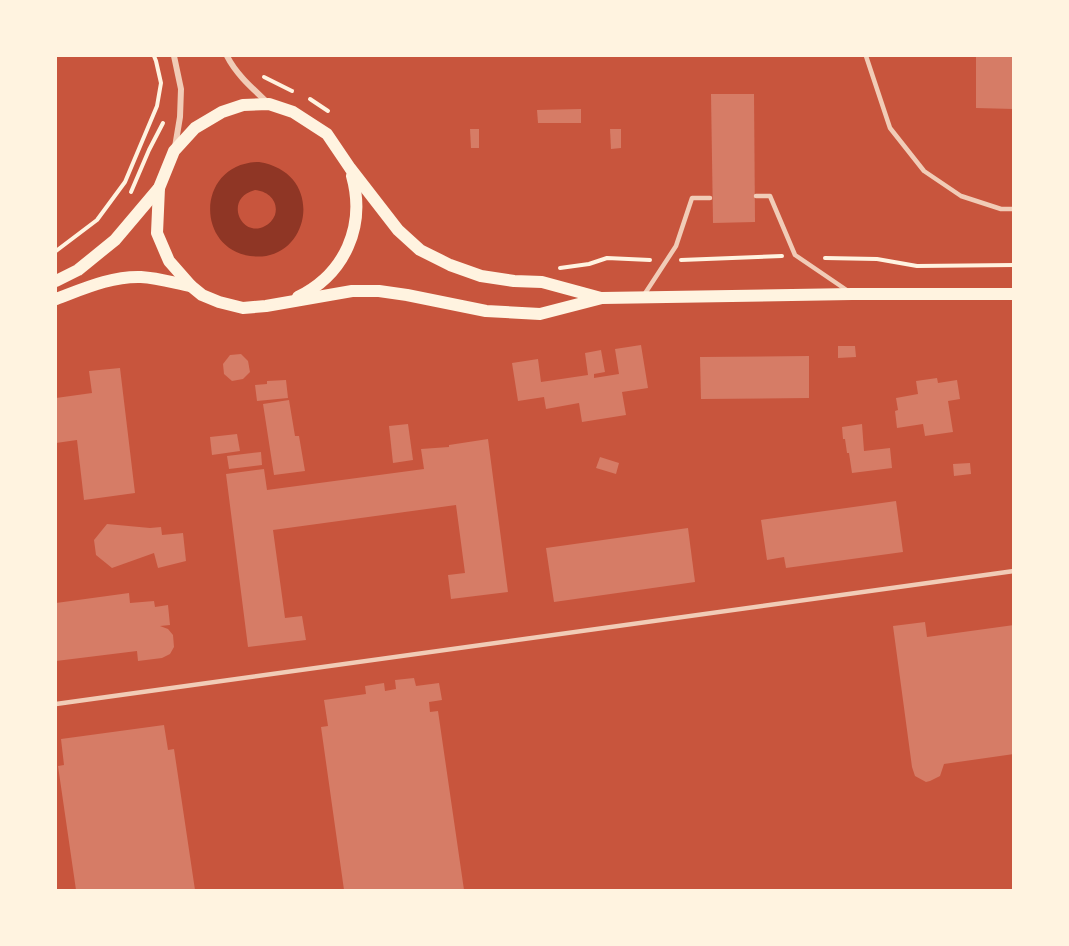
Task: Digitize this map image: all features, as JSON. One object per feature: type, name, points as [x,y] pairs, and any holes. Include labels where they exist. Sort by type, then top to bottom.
[{"type":"main road","points":[[56,280],[78,270],[115,240],[159,188],[174,151],[195,128],[222,112],[243,105],[269,104],[293,112],[327,134],[398,230],[420,249],[450,265],[482,276],[542,282],[602,298]]},
{"type":"main road","points":[[289,301],[310,291],[328,276],[343,258],[352,237],[357,214],[356,191],[350,168]]},
{"type":"main road","points":[[159,188],[157,233],[169,261],[202,295],[243,308],[352,291],[379,291],[486,310],[540,314],[602,298],[1014,294]]},
{"type":"main road","points":[[56,299],[111,280],[140,277],[191,286]]},
{"type":"street","points":[[174,56],[181,89],[180,117],[174,151]]},
{"type":"street","points":[[227,56],[248,84],[269,104]]},
{"type":"lane","points":[[866,56],[890,128],[924,171],[961,196],[1001,209],[1014,209]]},
{"type":"lane","points":[[756,196],[770,196],[795,255],[852,294]]},
{"type":"lane","points":[[642,298],[676,246],[692,198],[710,198]]},
{"type":"lane","points":[[56,705],[1014,571]]},
{"type":"path","points":[[56,251],[98,220],[124,182],[157,106],[161,83],[154,56]]},
{"type":"path","points":[[260,75],[296,93]]},
{"type":"path","points":[[304,96],[335,117]]},
{"type":"path","points":[[130,194],[165,114]]},
{"type":"path","points":[[557,268],[589,264],[607,258],[666,260],[795,255],[835,259],[877,259],[917,266],[1014,266]]},
{"type":"shaded area","points":[[259,162],[281,170],[295,183],[302,199],[303,216],[297,233],[286,247],[270,255],[250,256],[232,249],[219,238],[212,223],[210,206],[214,190],[224,176],[239,166]],"holes":[[[255,190],[274,201],[276,210],[269,223],[256,229],[243,222],[238,208],[245,194]]]},
{"type":"building","points":[[976,56],[1014,56],[1014,109],[976,108]]},
{"type":"building","points":[[711,94],[754,94],[755,222],[713,223]]},
{"type":"building","points":[[581,109],[581,123],[538,123],[537,110]]},
{"type":"building","points":[[470,129],[479,129],[479,148],[471,148]]},
{"type":"building","points":[[610,129],[621,129],[621,148],[611,149]]},
{"type":"building","points":[[641,345],[648,388],[622,392],[626,415],[582,422],[579,403],[546,409],[544,397],[518,401],[512,363],[538,359],[541,382],[588,375],[585,353],[601,350],[605,372],[594,374],[594,378],[619,374],[615,349]]},
{"type":"building","points":[[838,346],[855,346],[856,357],[838,358]]},
{"type":"building","points":[[241,354],[248,361],[250,372],[243,379],[232,381],[224,374],[223,364],[230,355]]},
{"type":"building","points":[[809,356],[809,398],[701,399],[700,357]]},
{"type":"building","points":[[120,368],[135,493],[84,500],[77,440],[56,443],[56,398],[92,393],[89,371]]},
{"type":"building","points":[[937,378],[938,383],[957,380],[960,399],[948,401],[953,432],[925,436],[923,424],[897,428],[896,398],[918,394],[916,381]]},
{"type":"building","points":[[286,380],[288,398],[257,401],[255,385],[267,384],[267,381]]},
{"type":"building","points":[[289,400],[295,436],[299,436],[305,471],[274,475],[263,404]]},
{"type":"building","points":[[408,424],[413,460],[393,463],[389,426]]},
{"type":"building","points":[[862,424],[864,451],[890,448],[892,468],[852,473],[842,427]]},
{"type":"building","points":[[237,434],[240,451],[212,455],[210,437]]},
{"type":"building","points":[[488,439],[508,592],[451,599],[448,575],[465,573],[456,505],[273,530],[285,618],[302,616],[306,640],[248,647],[226,474],[264,469],[267,490],[424,469],[421,449],[449,447],[449,445]]},
{"type":"building","points":[[261,452],[262,465],[229,469],[227,456]]},
{"type":"building","points":[[600,457],[619,463],[616,474],[596,468]]},
{"type":"building","points":[[970,463],[971,474],[954,476],[953,464]]},
{"type":"building","points":[[896,501],[903,552],[786,568],[784,557],[767,560],[761,520]]},
{"type":"building","points":[[107,524],[161,527],[162,535],[183,533],[186,561],[158,568],[154,553],[112,568],[96,555],[94,540]]},
{"type":"building","points":[[688,528],[695,582],[554,602],[546,548]]},
{"type":"building","points":[[129,593],[130,603],[154,601],[155,607],[168,605],[170,625],[160,626],[168,629],[173,635],[174,647],[170,654],[162,658],[138,661],[137,651],[56,661],[56,603]]},
{"type":"building","points":[[925,622],[927,637],[1014,625],[1014,754],[944,764],[940,776],[926,782],[915,776],[912,767],[893,626]]},
{"type":"building","points":[[414,678],[416,686],[439,683],[442,700],[429,702],[430,712],[438,711],[464,890],[344,890],[321,727],[328,726],[324,700],[366,694],[365,686],[384,683],[385,691],[396,689],[395,680]]},
{"type":"building","points":[[164,725],[168,750],[174,749],[195,890],[76,890],[58,766],[64,765],[61,739]]}]
